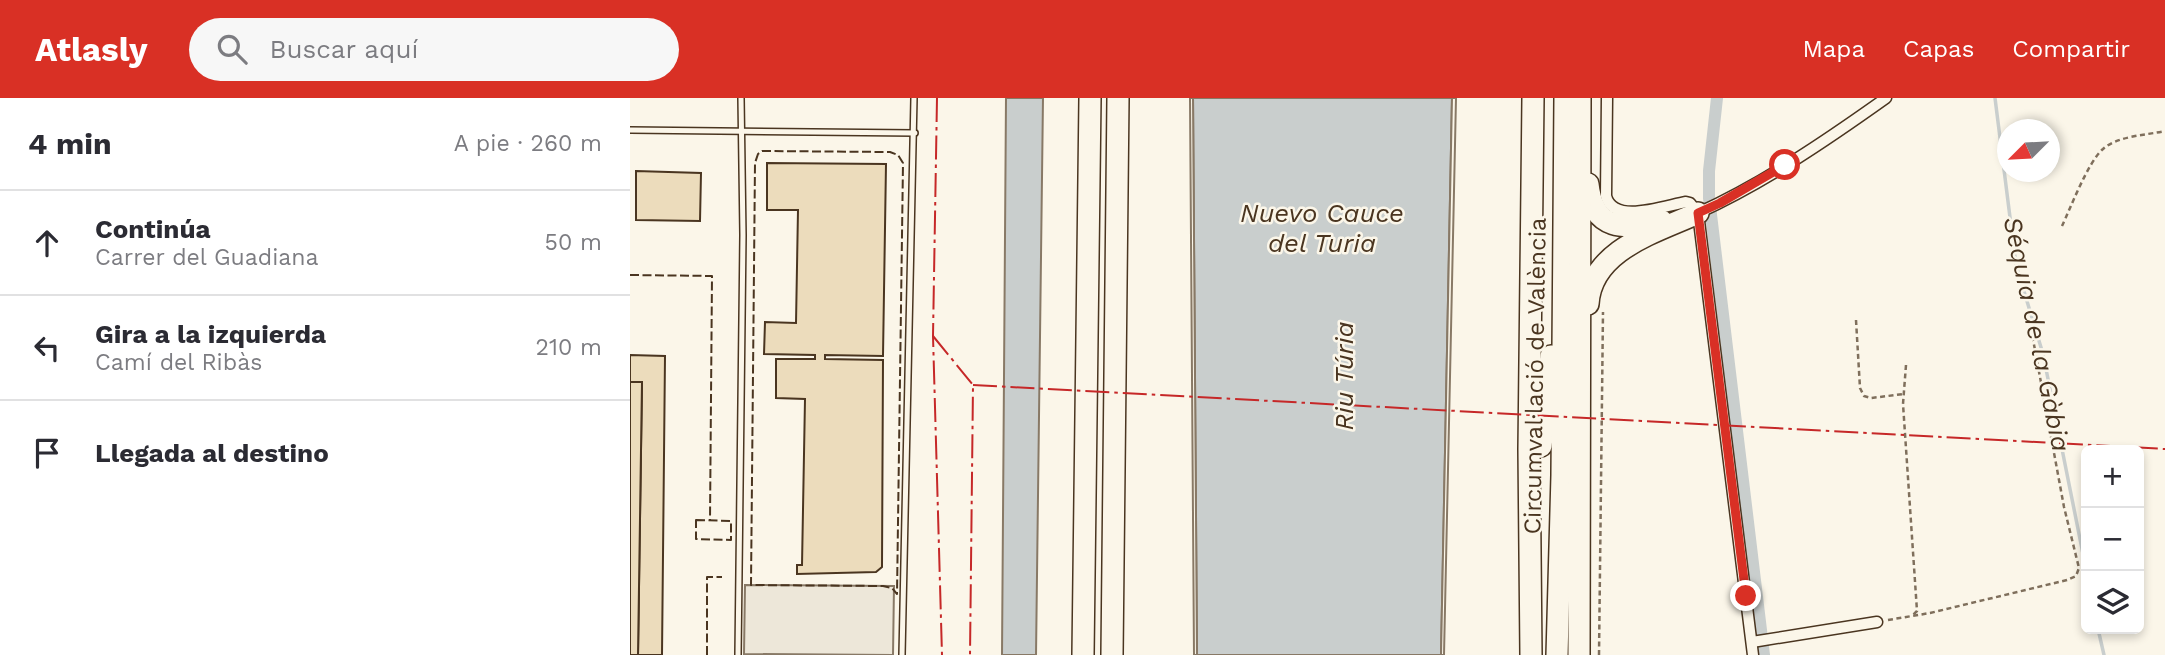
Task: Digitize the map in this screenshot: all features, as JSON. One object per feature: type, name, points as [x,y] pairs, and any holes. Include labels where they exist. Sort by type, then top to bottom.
[{"type":"highway","points":[[1083,655],[1090,98]]},
{"type":"highway","points":[[1111,655],[1118,98]]},
{"type":"highway","name":"Circumval·lació de València","points":[[1531,655],[1529,449],[1533,98]]},
{"type":"highway","name":"Circumval·lació de València","points":[[1557,655],[1562,475],[1564,98]]},
{"type":"highway","points":[[1583,98],[1589,193],[1592,206],[1601,218],[1610,223],[1632,227],[1698,213]]},
{"type":"highway","points":[[1579,655],[1583,98]]},
{"type":"highway","points":[[1531,563],[1558,299],[1564,147]]},
{"type":"highway","points":[[1580,436],[1588,295],[1594,278],[1615,254],[1652,233],[1698,213]]},
{"type":"street","points":[[1607,98],[1608,204],[1612,209],[1626,213],[1686,202],[1698,213],[1753,655]]},
{"type":"street","points":[[1698,213],[1720,203],[1842,130],[1886,98]]},
{"type":"street","points":[[1752,642],[1877,622]]},
{"type":"lane","points":[[737,655],[743,235],[741,98]]},
{"type":"lane","points":[[902,655],[914,98]]},
{"type":"lane","points":[[630,130],[915,133]]},
{"type":"path","points":[[2062,226],[2090,167],[2102,149],[2116,142],[2165,131]]},
{"type":"path","points":[[1599,655],[1603,312]]},
{"type":"path","points":[[1856,320],[1860,388],[1864,396],[1871,398],[1904,394]]},
{"type":"path","points":[[1877,622],[2076,576],[2079,568],[2064,507],[2030,323]]},
{"type":"path","points":[[1906,365],[1904,394],[1917,611],[1912,616]]},
{"type":"shaded area","points":[[745,585],[894,586],[893,655],[744,654]]},
{"type":"water","points":[[1006,98],[1043,98],[1036,655],[1002,655]]},
{"type":"water","name":"Nuevo Cauce del Turia","points":[[1193,98],[1452,98],[1441,655],[1197,655]]},
{"type":"pier","points":[[1190,98],[1193,98],[1197,655],[1194,655]]},
{"type":"pier","points":[[1452,98],[1456,98],[1444,655],[1441,655]]},
{"type":"building","points":[[767,163],[886,164],[883,356],[825,355],[825,359],[883,360],[882,567],[876,572],[797,574],[797,565],[802,565],[805,399],[776,398],[776,359],[815,359],[815,355],[764,354],[765,322],[796,323],[798,210],[767,210]]},
{"type":"building","points":[[636,171],[701,173],[700,221],[636,220]]},
{"type":"building","points":[[630,355],[665,356],[662,655],[638,655],[642,382],[630,382]]},
{"type":"building","points":[[630,382],[642,382],[638,655],[630,655]]},
{"type":"waterway","points":[[1717,98],[1709,171],[1709,198],[1764,655]]},
{"type":"waterway","name":"Séquia de la Gàbia","points":[[1995,98],[2016,265],[2043,354],[2081,544]]},
{"type":"waterway","name":"Séquia de la Gàbia","points":[[2099,634],[2104,655]]},
{"type":"fence","points":[[762,151],[890,152],[898,155],[903,163],[897,594],[892,588],[883,586],[751,585],[755,163],[762,151]]},
{"type":"fence","points":[[630,275],[712,276],[710,520]]},
{"type":"fence","points":[[696,520],[731,521],[731,540],[696,539],[696,520]]},
{"type":"fence","points":[[707,655],[707,577],[722,577]]},
{"type":"power","points":[[937,98],[933,336],[942,655]]},
{"type":"power","points":[[933,336],[973,385],[970,655]]},
{"type":"power","points":[[973,385],[2165,449]]},
{"type":"route","points":[[1746,596],[1698,213],[1785,165]]},
{"type":"water label","name":"Riu Túria","points":[[1344,376]]}]
